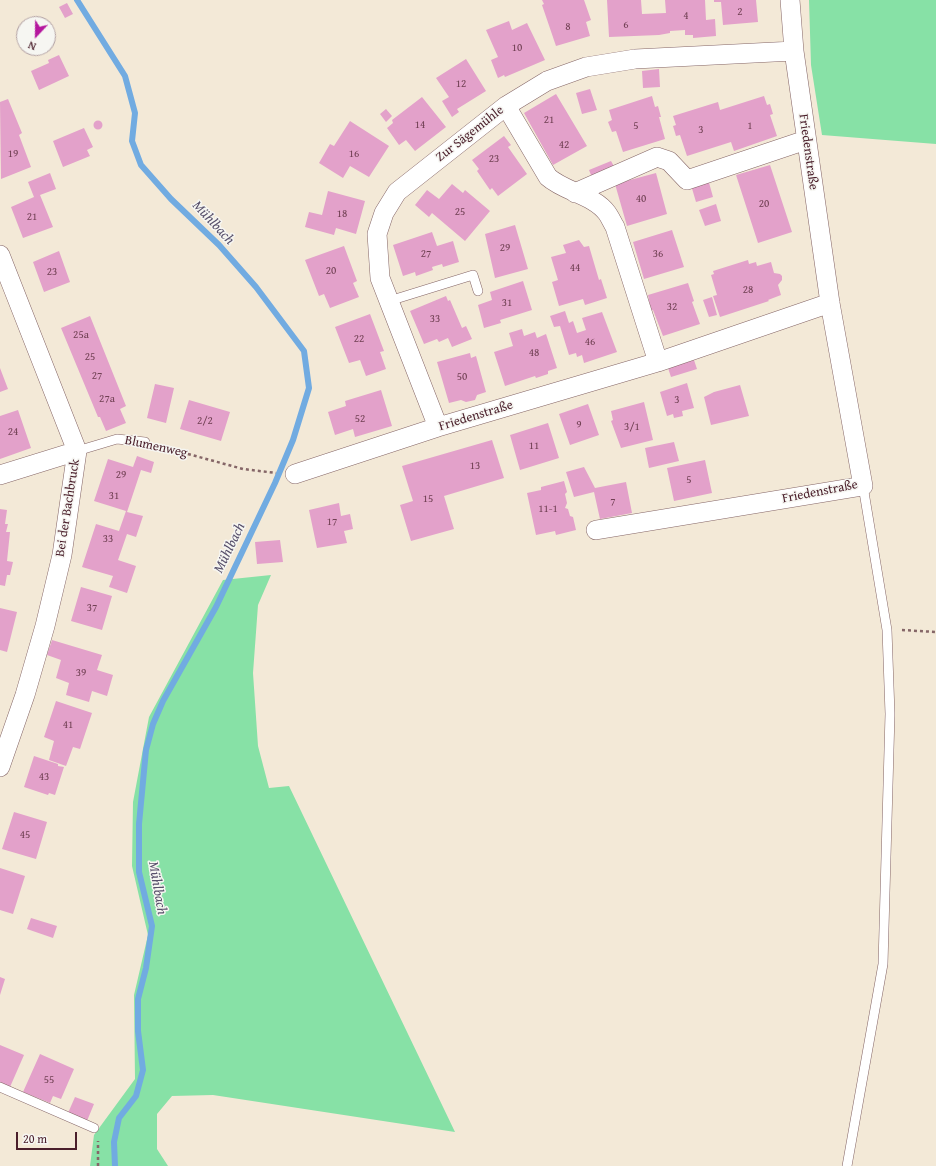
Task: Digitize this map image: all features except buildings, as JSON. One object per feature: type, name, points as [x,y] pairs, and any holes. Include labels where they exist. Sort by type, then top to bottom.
[{"type":"street","name":"Friedenstraße","points":[[596,530],[863,486],[830,303],[794,51],[790,0]]},
{"type":"street","name":"Zur Sägemühle","points":[[438,427],[380,278],[377,256],[377,234],[384,212],[397,192],[506,106],[547,81],[586,67],[635,58],[794,51]]},
{"type":"street","points":[[506,106],[548,177],[556,184],[596,203],[607,212],[615,227],[658,362]]},
{"type":"street","points":[[575,193],[658,157],[669,161],[687,180],[806,140]]},
{"type":"street","name":"Bei der Bachbruck","points":[[0,255],[77,451],[62,555],[45,626],[25,695],[0,767]]},
{"type":"street","name":"Friedenstraße","points":[[295,474],[438,427],[658,362],[830,303]]},
{"type":"street","name":"Blumenweg","points":[[0,475],[77,451]]},
{"type":"lane","points":[[389,301],[473,275],[478,291]]},
{"type":"lane","name":"Blumenweg","points":[[77,451],[117,439],[145,442]]},
{"type":"lane","points":[[847,1166],[883,964],[890,714],[888,630],[863,486]]},
{"type":"lane","points":[[0,1086],[94,1128]]},
{"type":"path","name":"Blumenweg","points":[[145,442],[243,469],[267,473]]},
{"type":"path","points":[[888,630],[936,632]]},
{"type":"path","points":[[94,1128],[98,1136],[98,1166]]},
{"type":"green space","points":[[809,0],[936,0],[936,144],[822,135],[811,65]]},
{"type":"green space","points":[[271,575],[258,605],[253,673],[258,746],[269,788],[289,786],[455,1132],[213,1095],[172,1096],[157,1114],[157,1149],[168,1166],[90,1166],[94,1135],[135,1079],[134,995],[148,935],[132,866],[133,802],[149,717],[223,580]]},
{"type":"waterway","name":"Mühlbach","points":[[77,0],[125,76],[135,113],[132,141],[141,165],[171,199],[219,245],[256,287],[304,351],[309,388],[293,440],[275,483],[216,607],[163,701],[153,724],[146,750],[139,824],[139,872],[152,926],[146,968],[138,999],[138,1031],[143,1070],[136,1096],[119,1118],[114,1142],[115,1166]]}]
